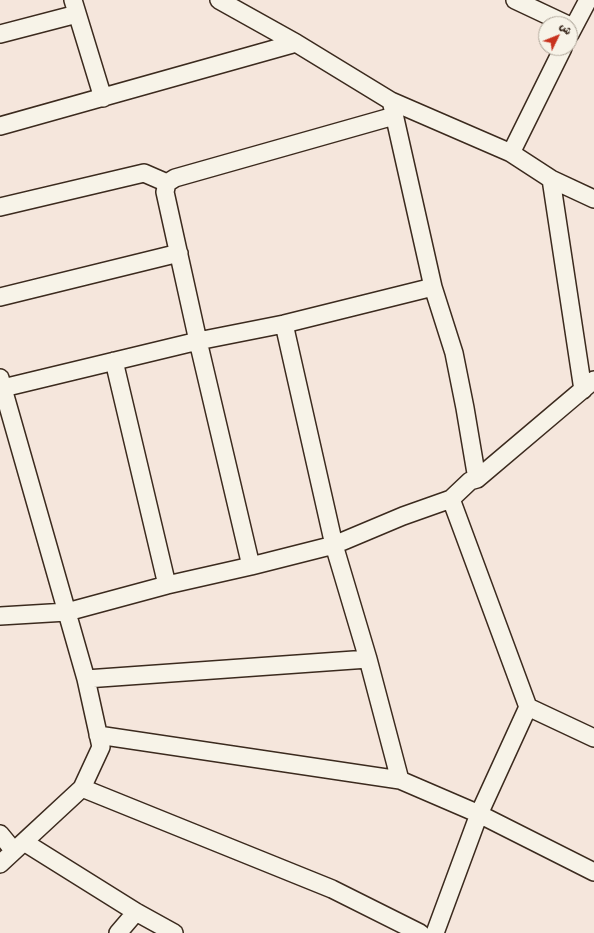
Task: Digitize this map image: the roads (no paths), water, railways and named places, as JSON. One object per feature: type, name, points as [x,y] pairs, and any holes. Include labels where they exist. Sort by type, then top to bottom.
[{"type":"street","points":[[219,0],[296,43],[393,109],[511,153],[551,179],[594,198]]},
{"type":"street","points":[[515,0],[546,16]]},
{"type":"street","points":[[578,16],[588,0]]},
{"type":"street","points":[[0,34],[75,7],[103,98]]},
{"type":"street","points":[[0,126],[296,43]]},
{"type":"street","points":[[511,153],[559,56]]},
{"type":"street","points":[[0,207],[144,173],[167,182],[182,175],[393,109]]},
{"type":"street","points":[[393,109],[433,288],[454,353],[477,479]]},
{"type":"street","points":[[0,616],[67,612],[167,585],[251,566],[334,544],[403,516],[451,499],[470,481],[477,479],[588,385],[551,179]]},
{"type":"street","points":[[167,182],[165,192],[198,341],[251,566]]},
{"type":"street","points":[[0,297],[179,253]]},
{"type":"street","points":[[0,864],[82,788],[101,747],[86,679],[1,383],[114,361],[198,341],[284,324],[433,288]]},
{"type":"street","points":[[284,324],[334,544],[368,659],[400,780]]},
{"type":"street","points":[[114,361],[167,585]]},
{"type":"street","points":[[451,499],[528,706],[594,738]]},
{"type":"street","points":[[86,679],[368,659]]},
{"type":"street","points":[[435,933],[479,814],[528,706]]},
{"type":"street","points":[[98,735],[400,780],[479,814],[594,872]]},
{"type":"street","points":[[82,788],[332,889],[420,933]]},
{"type":"street","points":[[0,834],[174,933]]},
{"type":"street","points":[[118,933],[136,912]]}]
